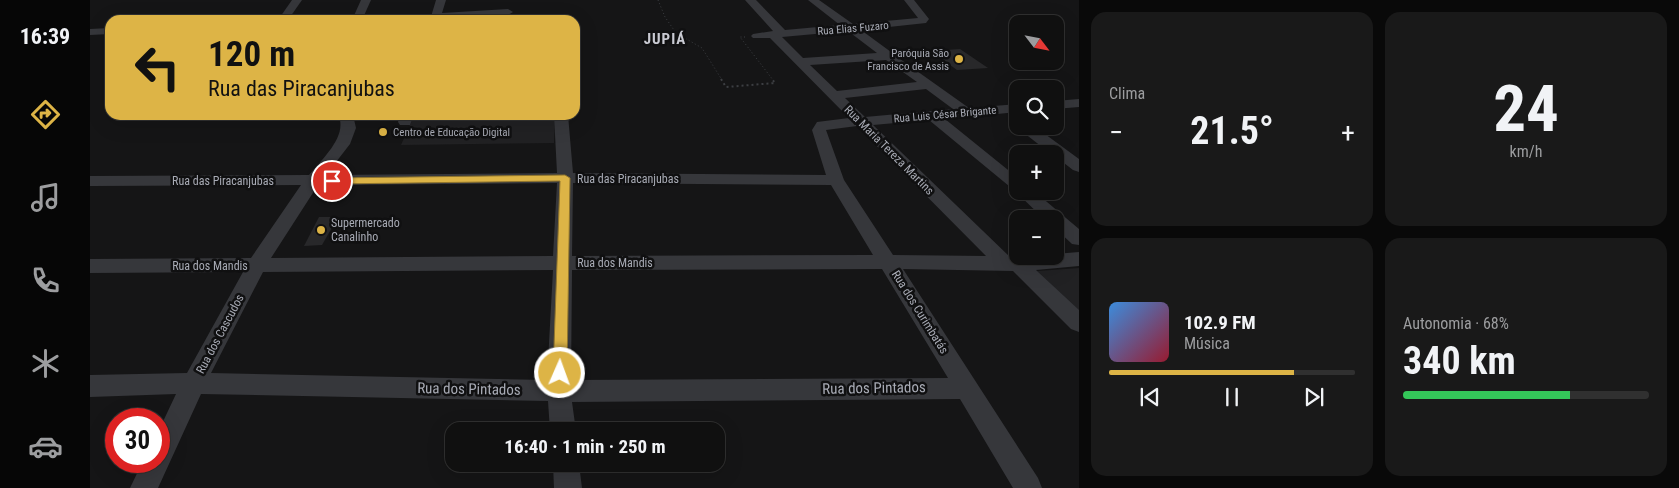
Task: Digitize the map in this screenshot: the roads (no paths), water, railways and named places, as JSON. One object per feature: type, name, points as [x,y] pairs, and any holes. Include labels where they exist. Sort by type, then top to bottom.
[{"type":"street","points":[[286,15],[297,0]]},
{"type":"street","points":[[359,15],[366,0]]},
{"type":"street","points":[[436,15],[442,0]]},
{"type":"street","points":[[508,15],[509,0]]},
{"type":"street","name":"Rua Maria Tereza Martins","points":[[750,0],[800,62],[859,122],[1009,262]]},
{"type":"street","points":[[813,0],[965,112]]},
{"type":"street","name":"Rua Elias Fuzaro","points":[[757,36],[922,21],[924,19],[909,0]]},
{"type":"street","points":[[90,32],[105,31]]},
{"type":"street","points":[[800,62],[914,54]]},
{"type":"street","points":[[833,95],[929,85]]},
{"type":"street","points":[[1064,105],[1077,105]]},
{"type":"street","points":[[1001,109],[1009,115]]},
{"type":"street","name":"Rua Luis César Brigante","points":[[820,133],[822,125],[1009,109]]},
{"type":"street","points":[[932,115],[1009,179]]},
{"type":"street","name":"Rua dos Cascudos","points":[[170,434],[194,383],[256,266],[312,181],[342,144],[349,128],[347,120]]},
{"type":"street","points":[[561,120],[565,178],[559,391],[562,422]]},
{"type":"street","name":"Rua dos Curimbatás","points":[[820,133],[836,180],[1028,488]]},
{"type":"street","points":[[1036,135],[1079,167]]},
{"type":"street","name":"Rua das Piracanjubas","points":[[90,181],[565,178],[836,180]]},
{"type":"street","points":[[1034,200],[1079,239]]},
{"type":"street","name":"Rua dos Mandis","points":[[1064,260],[1079,259]]},
{"type":"street","name":"Rua dos Mandis","points":[[90,266],[887,262],[1009,264]]},
{"type":"street","name":"Rua Maria Tereza Martins","points":[[1012,265],[1079,323]]},
{"type":"street","name":"Rua dos Pintados","points":[[90,386],[194,383],[559,391],[967,388]]},
{"type":"street","points":[[567,472],[568,488]]},
{"type":"street","points":[[144,488],[151,473]]},
{"type":"place","name":"Paróquia São Francisco de Assis","points":[[959,59]]},
{"type":"place","name":"Centro de Educação Digital","points":[[383,132]]},
{"type":"place","name":"Supermercado Canalinho","points":[[321,230]]},
{"type":"district","name":"JUPIÁ","points":[[665,39]]}]
